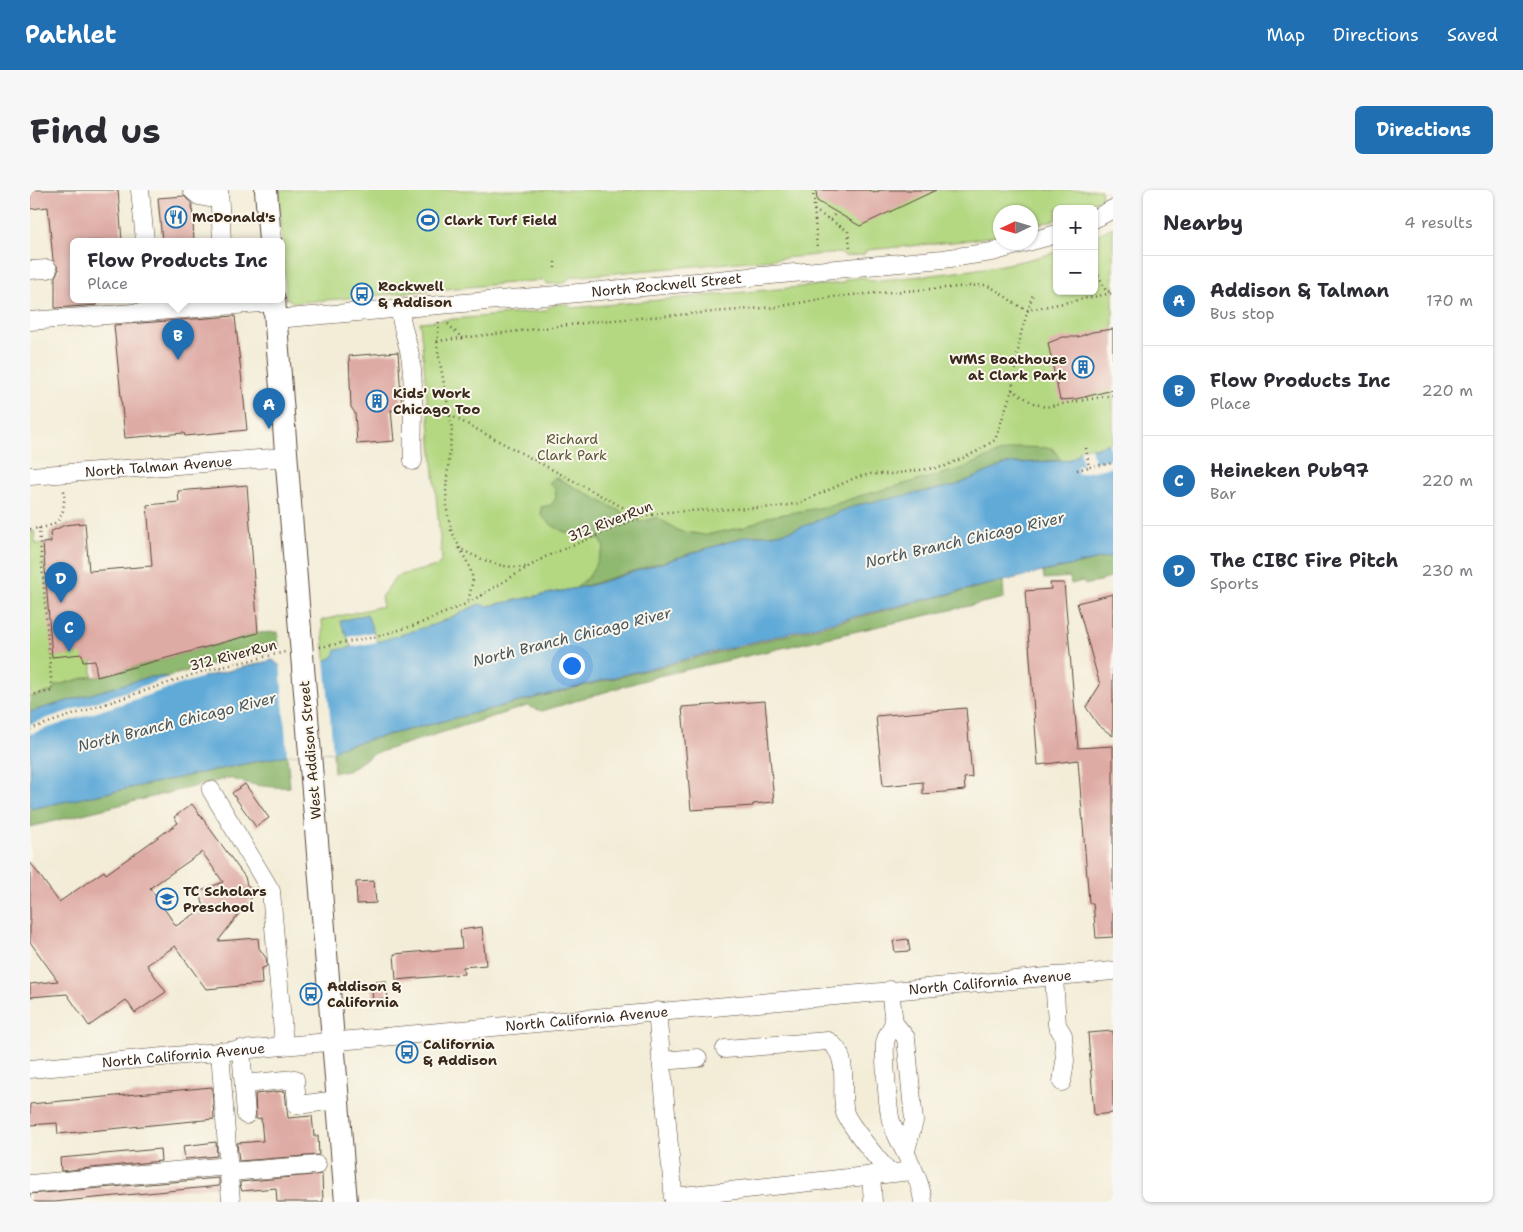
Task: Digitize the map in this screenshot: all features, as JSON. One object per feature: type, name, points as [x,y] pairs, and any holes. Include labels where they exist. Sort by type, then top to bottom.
[{"type":"main road","points":[[266,190],[270,238]]},
{"type":"main road","name":"West Addison Street","points":[[275,306],[346,1202]]},
{"type":"street","points":[[140,190],[145,238]]},
{"type":"street","points":[[150,190],[153,238]]},
{"type":"street","points":[[192,190],[198,196],[213,198],[221,238]]},
{"type":"street","points":[[1098,217],[1113,209]]},
{"type":"street","name":"North Rockwell Street","points":[[238,303],[275,306],[400,309],[442,306],[944,259],[992,252],[1053,235]]},
{"type":"street","points":[[30,270],[48,269]]},
{"type":"street","name":"North Rockwell Street","points":[[30,321],[158,305],[203,303]]},
{"type":"street","points":[[400,309],[401,328],[410,355],[413,406],[411,428],[413,461]]},
{"type":"street","name":"North Talman Avenue","points":[[30,476],[286,457]]},
{"type":"street","points":[[211,790],[271,891],[284,1046]]},
{"type":"street","name":"North California Avenue","points":[[30,1069],[1113,970]]},
{"type":"street","points":[[1054,976],[1057,1025]]},
{"type":"street","points":[[890,990],[894,1023],[885,1042],[891,1123],[906,1150],[912,1171],[921,1187],[923,1202]]},
{"type":"street","points":[[657,1011],[674,1199],[912,1171]]},
{"type":"street","points":[[725,1049],[828,1041],[835,1045],[841,1056],[845,1114],[880,1174],[873,1202]]},
{"type":"street","points":[[241,1049],[246,1115]]},
{"type":"street","points":[[220,1052],[232,1202]]},
{"type":"street","points":[[661,1061],[698,1058]]},
{"type":"street","points":[[244,1084],[295,1079],[297,1104],[338,1100]]},
{"type":"street","points":[[30,1184],[317,1164]]},
{"type":"path","points":[[812,190],[818,250]]},
{"type":"path","points":[[814,210],[848,231],[850,247]]},
{"type":"path","points":[[831,220],[836,212]]},
{"type":"path","points":[[555,262],[555,268]]},
{"type":"path","points":[[1098,274],[1106,291],[1113,292]]},
{"type":"path","points":[[437,341],[601,321],[776,308],[839,296],[984,285],[996,289],[1006,300],[1028,310],[1113,292]]},
{"type":"path","name":"312 RiverRun","points":[[315,648],[375,637],[416,625],[468,603],[545,557],[641,517],[666,512],[800,503],[857,477],[943,467],[976,452],[995,440],[1012,390],[1021,333],[1033,294]]},
{"type":"path","points":[[442,306],[437,328],[437,341],[452,428],[446,488],[447,510],[451,530],[470,568],[473,579],[468,603]]},
{"type":"path","points":[[448,324],[463,339]]},
{"type":"path","points":[[1012,390],[1033,403],[1045,407],[1113,395]]},
{"type":"path","points":[[450,415],[641,517]]},
{"type":"path","points":[[1086,448],[1089,467]]},
{"type":"path","points":[[1077,470],[1113,463]]},
{"type":"path","points":[[30,529],[48,527],[59,521],[65,507],[64,487]]},
{"type":"path","points":[[30,696],[52,691],[39,528]]},
{"type":"path","points":[[458,547],[492,564],[515,568],[527,567]]},
{"type":"path","name":"312 RiverRun","points":[[30,729],[201,672],[289,651]]},
{"type":"green space","points":[[279,190],[1101,190],[1102,198],[1088,205],[1053,205],[1053,220],[1038,225],[1038,205],[993,205],[993,236],[963,241],[867,250],[863,255],[845,256],[840,253],[570,277],[565,283],[548,284],[543,280],[294,303],[286,298],[285,238],[282,238]]},
{"type":"green space","name":"Richard Clark Park","points":[[1113,227],[1113,442],[1094,448],[1091,447],[1069,460],[592,585],[486,606],[479,604],[439,623],[325,661],[322,620],[383,606],[381,597],[397,576],[437,566],[442,560],[420,322],[545,311],[558,304],[567,304],[572,308],[843,283],[846,279],[865,277],[870,281],[941,274],[987,268],[1053,253],[1053,295],[1098,295],[1098,234]]},
{"type":"green space","points":[[1019,447],[1052,448],[1061,460],[1006,464],[954,486],[857,505],[796,529],[778,534],[747,536],[575,589],[590,575],[604,548],[601,540],[568,533],[553,526],[541,515],[541,507],[551,505],[556,498],[555,489],[549,483],[555,477],[641,522],[657,517],[679,531],[705,535],[745,527],[767,517],[830,506],[859,496],[961,469],[993,455]]},
{"type":"green space","points":[[85,523],[95,661],[92,662],[92,676],[54,686],[54,691],[30,697],[30,532],[34,531],[36,544],[50,542],[50,532],[65,525]]},
{"type":"green space","points":[[1113,556],[1113,577],[1085,585],[1083,581],[1071,584],[1070,577],[1044,579],[1043,572]]},
{"type":"green space","points":[[1003,581],[1004,598],[658,676],[542,711],[527,706],[373,754],[348,771],[334,772],[333,752],[340,747]]},
{"type":"green space","points":[[278,632],[279,649],[200,667],[167,677],[149,677],[30,712],[30,697],[54,691],[54,686],[92,676],[97,677],[257,633]]},
{"type":"green space","points":[[287,755],[290,787],[259,786],[229,778],[30,827],[30,809]]},
{"type":"water","name":"North Branch Chicago River","points":[[1113,442],[1113,556],[919,601],[726,649],[340,747],[333,752],[287,755],[30,809],[30,712],[149,677],[203,677],[273,660],[281,667],[325,663],[325,661],[334,656],[336,650],[352,647],[340,621],[367,614],[377,642],[439,623],[479,604],[487,606],[592,585],[747,536],[778,534],[796,529],[857,505],[954,486],[1006,464],[1069,460],[1077,455],[1080,449],[1094,448]]},
{"type":"pier","points":[[1113,442],[1113,467],[1078,474],[1077,466],[1083,465],[1080,449],[1091,447],[1094,462],[1112,459],[1109,443]]},
{"type":"pier","points":[[373,632],[377,642],[352,647],[348,637]]},
{"type":"pier","points":[[325,658],[333,752],[287,755],[280,662],[283,665],[322,661]]},
{"type":"pier","points":[[175,675],[202,675],[203,677],[30,734],[30,724]]},
{"type":"building","points":[[30,190],[118,190],[122,238],[70,238],[70,303],[97,303],[97,305],[55,308],[55,277],[59,269],[53,260],[48,207],[30,209]]},
{"type":"building","points":[[816,190],[869,190],[874,193],[881,190],[936,190],[860,226],[817,201]]},
{"type":"building","name":"McDonald's","points":[[184,196],[192,204],[194,238],[162,238],[158,198]]},
{"type":"building","points":[[235,316],[247,430],[185,436],[184,433],[125,438],[114,325]]},
{"type":"building","name":"WMS Boathouse at Clark Park","points":[[1113,329],[1113,390],[1076,399],[1060,400],[1048,343],[1063,337],[1078,337],[1092,332]]},
{"type":"building","name":"Kids' Work Chicago Too","points":[[398,352],[402,410],[391,410],[394,441],[357,444],[355,413],[351,407],[349,356]]},
{"type":"building","points":[[247,485],[258,633],[97,677],[95,661],[83,662],[82,654],[52,657],[43,543],[51,542],[50,532],[65,525],[85,523],[89,571],[152,566],[147,505],[179,502],[178,491]]},
{"type":"building","points":[[1050,583],[1064,583],[1078,748],[1113,746],[1113,937],[1096,938],[1093,903],[1089,903],[1078,760],[1038,765],[1025,591],[1051,589]]},
{"type":"building","points":[[1113,594],[1113,736],[1098,725],[1086,707],[1100,685],[1077,603]]},
{"type":"building","points":[[765,701],[774,802],[753,804],[753,806],[691,810],[682,707]]},
{"type":"building","points":[[966,708],[972,777],[964,778],[965,790],[923,794],[923,782],[883,786],[876,716]]},
{"type":"building","points":[[245,784],[269,818],[256,827],[232,793]]},
{"type":"building","points":[[192,804],[245,877],[247,885],[256,892],[218,941],[258,938],[259,948],[266,958],[267,966],[261,969],[262,984],[206,989],[175,946],[147,965],[166,992],[135,1013],[126,1000],[89,1026],[67,994],[30,997],[30,984],[58,981],[30,942],[30,862],[59,902],[104,871],[106,874],[178,823],[174,817]],"holes":[[[202,852],[223,882],[200,891],[204,908],[176,926],[150,888]]]},
{"type":"building","points":[[374,881],[376,903],[357,904],[356,882]]},
{"type":"building","points":[[482,927],[486,965],[463,967],[464,974],[396,980],[394,954],[462,948],[460,930]]},
{"type":"building","points":[[908,939],[910,951],[895,952],[893,941]]},
{"type":"building","points":[[386,981],[388,999],[373,1000],[371,982]]},
{"type":"building","points":[[1113,1031],[1113,1113],[1094,1115],[1088,1033]]},
{"type":"building","points":[[212,1087],[214,1119],[58,1134],[57,1123],[30,1125],[30,1104]]},
{"type":"building","points":[[285,1091],[288,1118],[312,1116],[314,1136],[318,1136],[319,1155],[239,1161],[237,1143],[263,1141],[261,1118],[256,1119],[255,1094]]},
{"type":"building","points":[[216,1142],[217,1156],[185,1159],[183,1146]]},
{"type":"building","points":[[160,1149],[161,1161],[61,1171],[60,1158]]},
{"type":"building","points":[[322,1174],[323,1202],[277,1202],[276,1188],[242,1191],[240,1185],[240,1182]]},
{"type":"building","points":[[219,1178],[219,1186],[54,1202],[30,1202],[30,1194]]},
{"type":"place","name":"McDonald's","points":[[176,217]]},
{"type":"place","name":"Clark Turf Field","points":[[428,220]]},
{"type":"place","name":"Rockwell & Addison","points":[[362,294]]},
{"type":"place","name":"Flow Products Inc","points":[[178,360]]},
{"type":"place","name":"WMS Boathouse at Clark Park","points":[[1083,367]]},
{"type":"place","name":"Kids' Work Chicago Too","points":[[377,401]]},
{"type":"place","name":"Addison & Talman","points":[[269,429]]},
{"type":"place","name":"The CIBC Fire Pitch","points":[[61,603]]},
{"type":"place","name":"Heineken Pub97","points":[[69,652]]},
{"type":"place","name":"TC Scholars Preschool","points":[[167,899]]},
{"type":"place","name":"Addison & California","points":[[311,994]]},
{"type":"place","name":"California & Addison","points":[[407,1052]]}]
